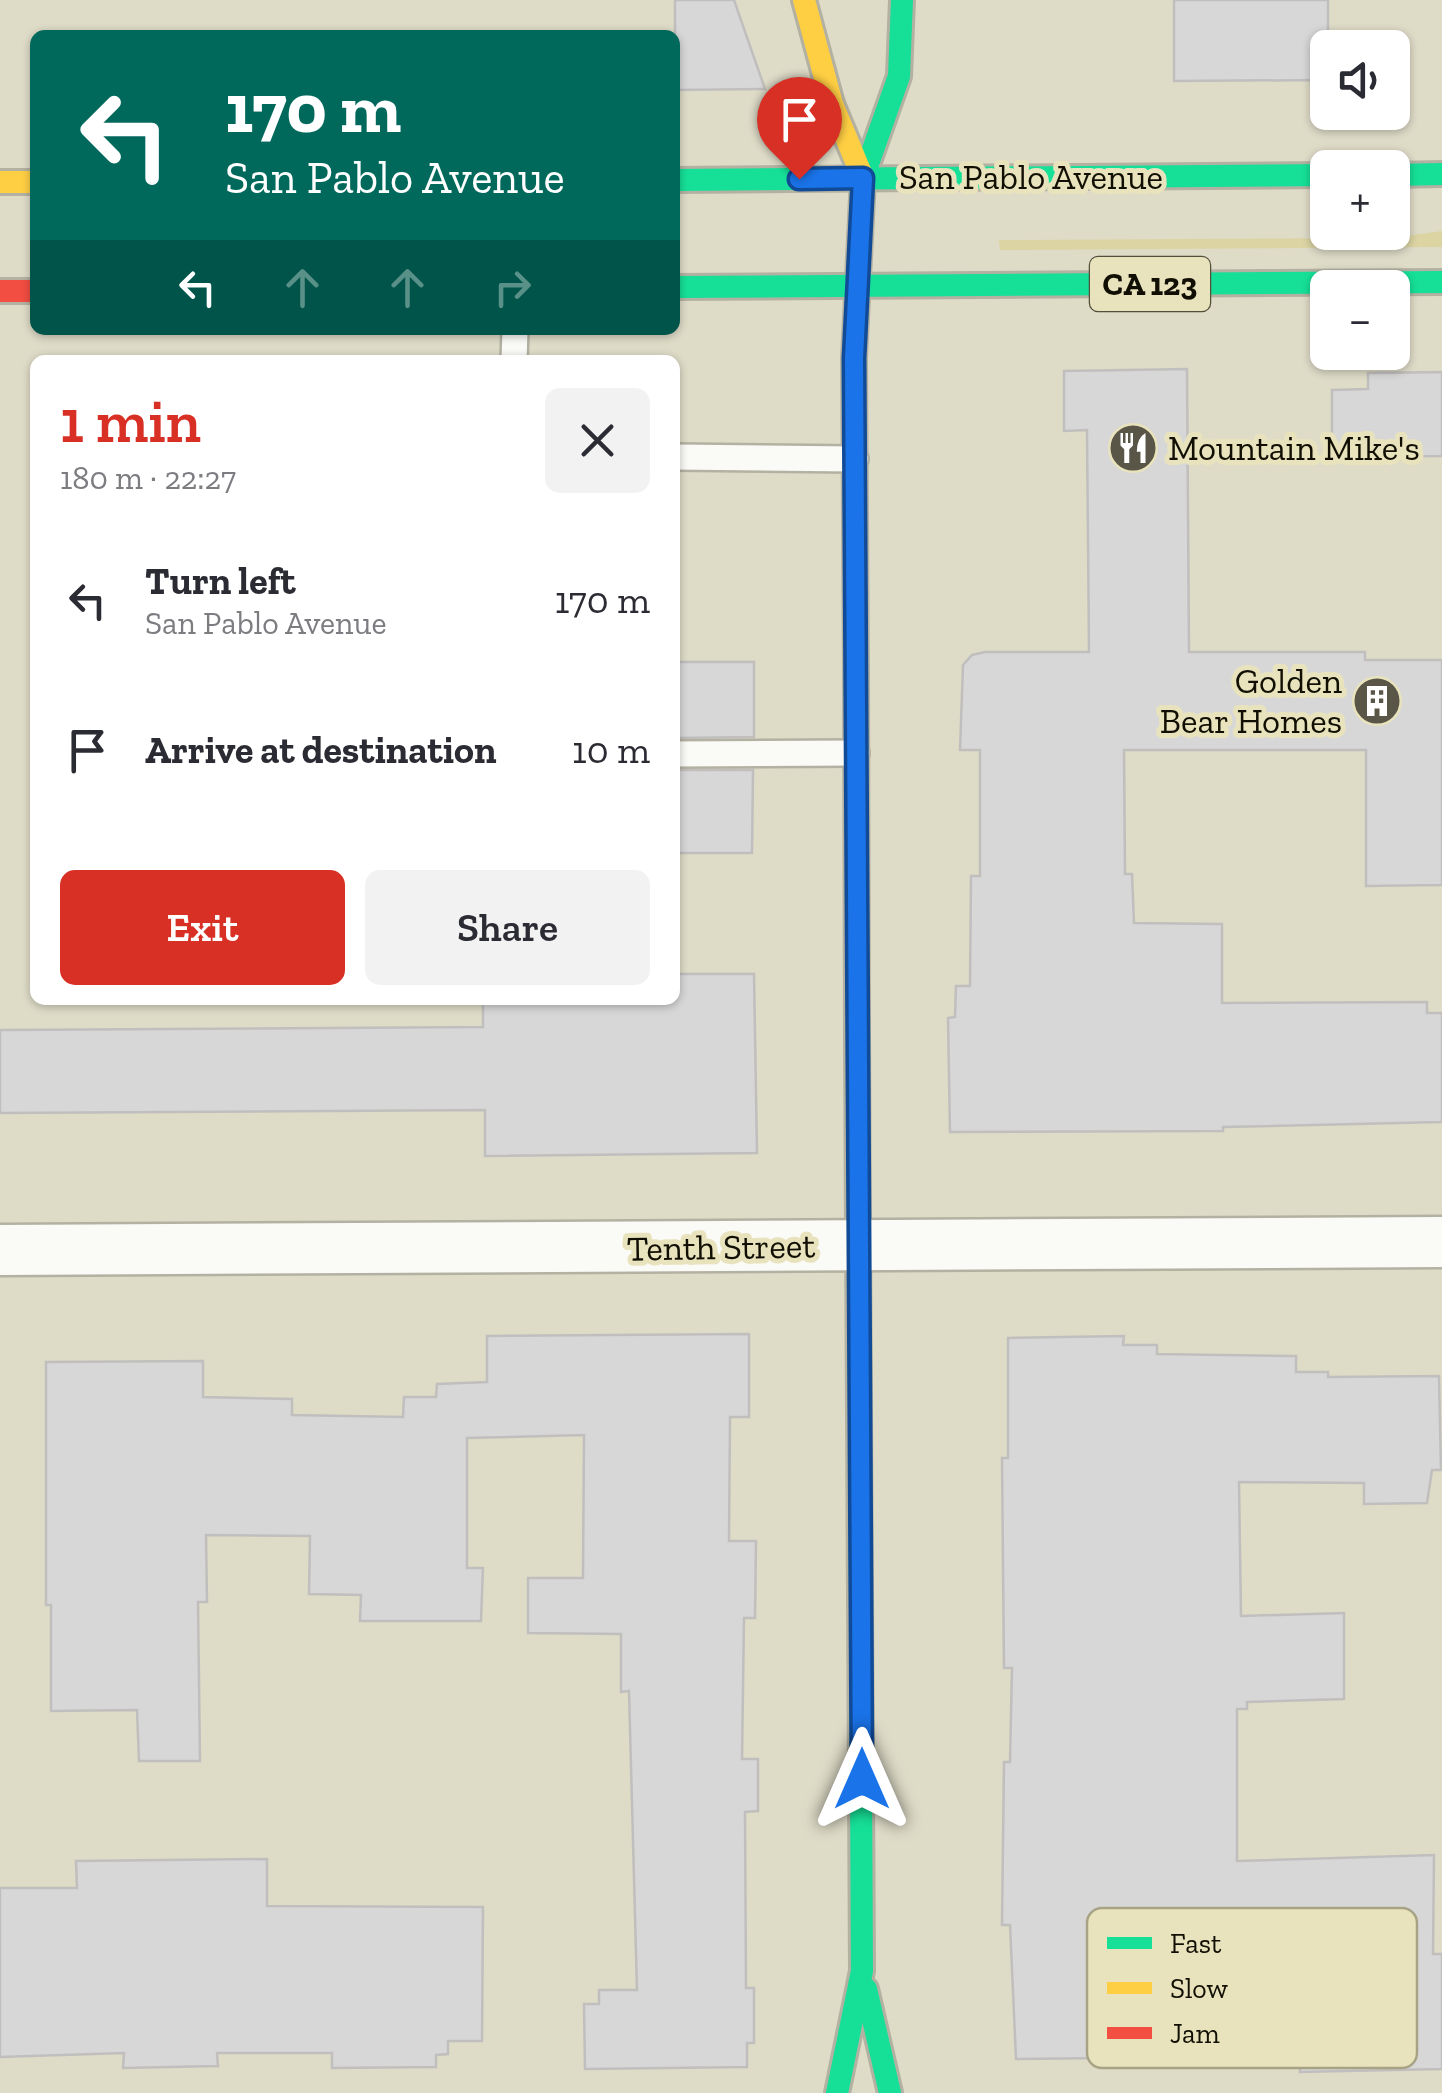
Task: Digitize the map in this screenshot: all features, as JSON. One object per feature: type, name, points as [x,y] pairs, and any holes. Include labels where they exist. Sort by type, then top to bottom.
[{"type":"street","points":[[804,0],[832,104],[863,178]]},
{"type":"street","points":[[838,2093],[862,1971],[857,285],[863,178],[898,76],[902,0]]},
{"type":"street","points":[[1410,174],[1442,174]]},
{"type":"street","name":"San Pablo Avenue","points":[[680,180],[1310,175]]},
{"type":"street","points":[[0,182],[30,182]]},
{"type":"street","name":"CA 123","points":[[680,287],[1442,282]]},
{"type":"street","points":[[0,291],[30,291]]},
{"type":"street","name":"Tenth Street","points":[[0,1250],[1442,1242]]},
{"type":"street","points":[[862,1971],[890,2093]]},
{"type":"lane","points":[[680,457],[856,460]]},
{"type":"lane","points":[[680,754],[856,753]]},
{"type":"shaded area","points":[[1442,231],[1442,247],[1410,247],[1410,235]]},
{"type":"shaded area","points":[[1310,238],[1310,248],[1000,250],[999,240]]},
{"type":"building","points":[[675,0],[734,0],[765,89],[680,90],[680,30],[675,30]]},
{"type":"building","points":[[1174,0],[1328,0],[1328,30],[1310,30],[1310,80],[1174,81]]},
{"type":"building","points":[[1187,369],[1189,652],[1365,652],[1365,660],[1442,660],[1442,885],[1366,886],[1366,750],[1124,750],[1125,874],[1132,874],[1134,923],[1222,924],[1222,1003],[1427,1002],[1427,1013],[1442,1013],[1442,1122],[1223,1127],[1223,1131],[950,1132],[948,1018],[955,1017],[956,986],[970,986],[971,876],[980,876],[980,750],[960,750],[963,665],[972,655],[985,652],[1089,652],[1087,430],[1064,431],[1064,371]]},
{"type":"building","points":[[1442,372],[1442,456],[1332,457],[1332,390],[1368,389],[1368,373]]},
{"type":"building","points":[[680,662],[754,662],[754,737],[680,738]]},
{"type":"building","points":[[680,770],[753,770],[752,853],[680,853]]},
{"type":"building","points":[[680,974],[754,974],[757,1153],[485,1156],[485,1110],[0,1113],[0,1030],[483,1027],[483,1005],[680,1005]]},
{"type":"building","points":[[749,1334],[749,1417],[730,1417],[729,1541],[756,1541],[755,1618],[744,1618],[742,1759],[758,1759],[758,1811],[745,1812],[746,1988],[754,1988],[754,2043],[747,2043],[747,2067],[585,2069],[584,2004],[599,2004],[599,1990],[637,1990],[629,1691],[621,1692],[621,1634],[528,1633],[528,1578],[583,1578],[584,1435],[467,1438],[467,1568],[483,1568],[481,1621],[360,1621],[361,1595],[309,1594],[310,1536],[206,1535],[207,1602],[198,1602],[200,1761],[139,1761],[137,1710],[51,1711],[51,1605],[46,1605],[46,1362],[203,1361],[203,1397],[292,1399],[292,1415],[403,1417],[404,1397],[436,1397],[437,1384],[487,1382],[487,1336]]},
{"type":"building","points":[[1124,1336],[1123,1345],[1157,1345],[1157,1354],[1296,1356],[1296,1372],[1328,1372],[1328,1377],[1439,1376],[1441,1470],[1432,1470],[1427,1503],[1364,1504],[1364,1483],[1239,1482],[1241,1616],[1344,1613],[1344,1699],[1247,1702],[1247,1709],[1237,1709],[1237,1861],[1434,1855],[1433,1954],[1442,1954],[1442,2069],[1300,2072],[1300,2068],[1417,2068],[1417,1908],[1087,1908],[1087,2058],[1016,2059],[1010,1925],[1002,1925],[1004,1762],[1010,1762],[1012,1668],[1004,1668],[1002,1458],[1008,1458],[1008,1338]]},
{"type":"building","points":[[267,1859],[267,1906],[483,1907],[482,2041],[448,2041],[448,2054],[436,2055],[436,2067],[332,2068],[332,2053],[217,2053],[218,2066],[123,2068],[124,2053],[0,2057],[0,1888],[77,1888],[76,1861]]},
{"type":"traffic: fast","points":[[856,680],[854,358],[863,178],[899,76],[902,0]]},
{"type":"traffic: fast","points":[[1410,175],[1442,174]]},
{"type":"traffic: fast","points":[[680,180],[1310,175]]},
{"type":"traffic: fast","points":[[680,287],[1442,282]]},
{"type":"traffic: fast","points":[[837,2093],[862,1971],[857,1039]]},
{"type":"traffic: fast","points":[[866,1989],[890,2093]]},
{"type":"traffic: slow","points":[[804,0],[832,104],[863,178]]},
{"type":"traffic: slow","points":[[0,182],[30,182]]},
{"type":"traffic: jam","points":[[0,291],[30,291]]},
{"type":"traffic: jam","points":[[856,680],[857,1039]]},
{"type":"place","name":"Mountain Mike's","points":[[1133,448]]},
{"type":"place","name":"Golden Bear Homes","points":[[1377,701]]},
{"type":"route","points":[[799,179],[863,178],[854,358],[862,1779]]}]
